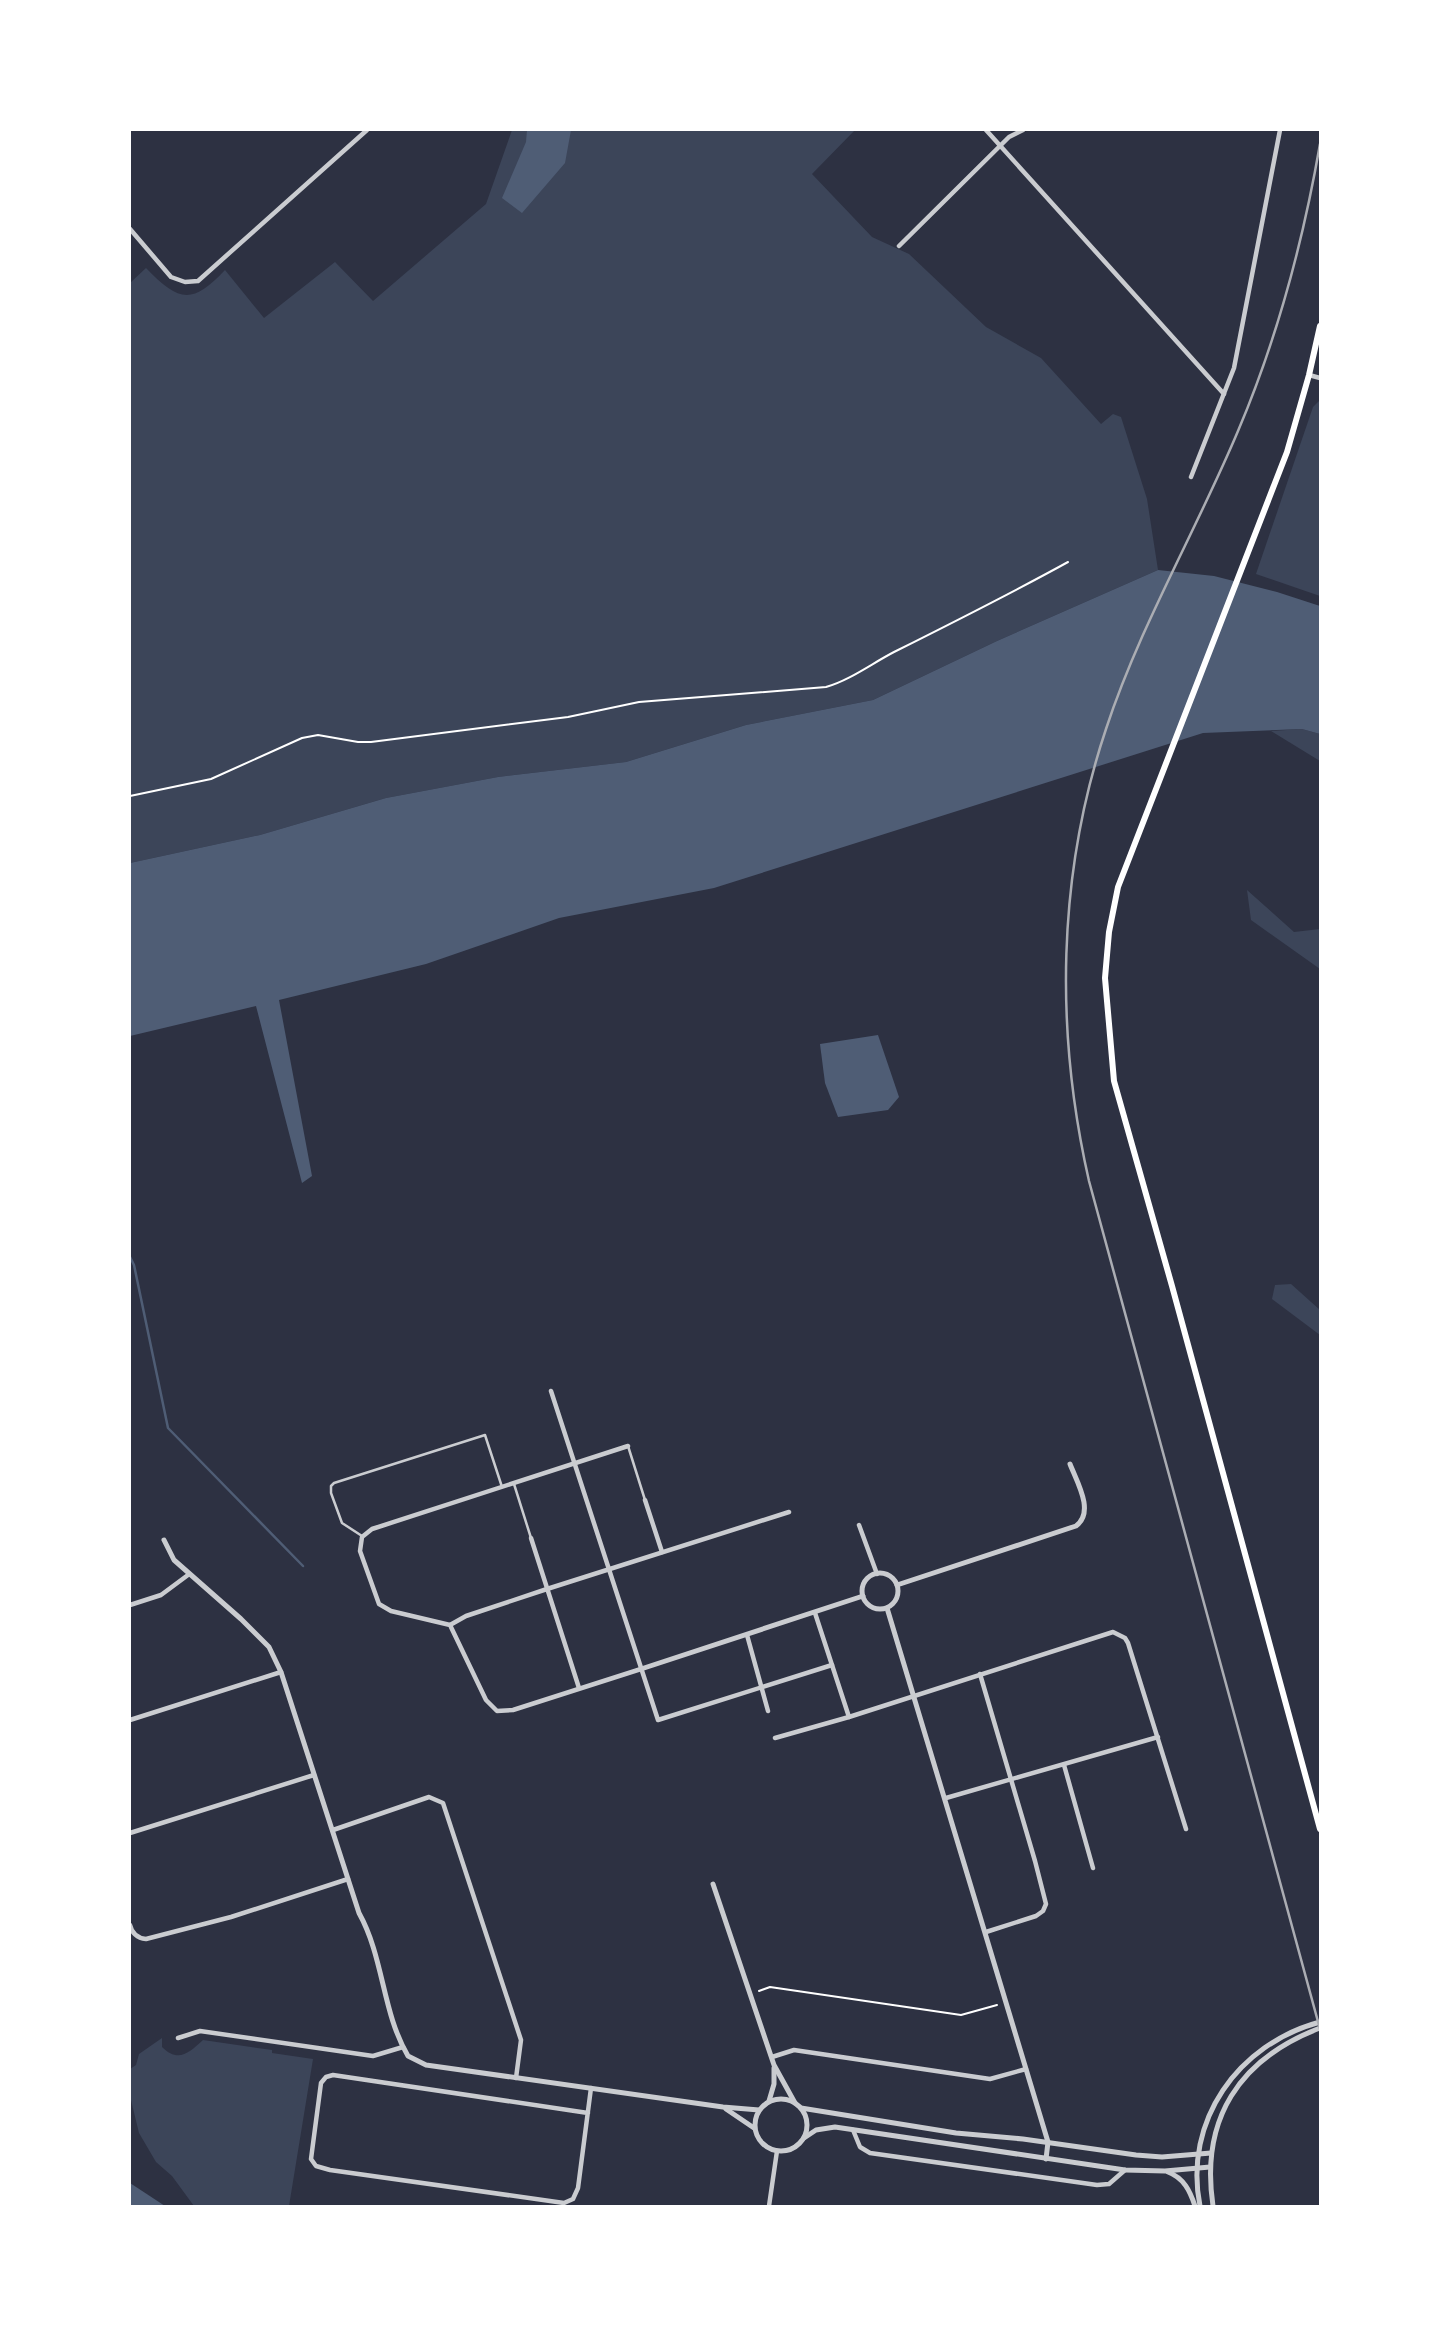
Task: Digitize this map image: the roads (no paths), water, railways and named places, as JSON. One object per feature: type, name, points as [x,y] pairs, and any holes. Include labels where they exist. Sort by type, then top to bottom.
[{"type":"main road","points":[[1321,326],[1287,452],[1118,887],[1109,932],[1105,978],[1114,1081],[1321,1829]]},
{"type":"street","points":[[130,229],[171,277],[185,282],[198,281],[367,130]]},
{"type":"street","points":[[986,130],[1224,394]]},
{"type":"street","points":[[899,246],[1009,137],[1023,130]]},
{"type":"street","points":[[1191,477],[1234,368],[1280,130]]},
{"type":"street","points":[[1309,375],[1321,379]]},
{"type":"street","points":[[551,1391],[658,1720],[832,1665]]},
{"type":"street","points":[[628,1446],[372,1529],[362,1537],[360,1551],[379,1604],[391,1611],[450,1625],[466,1616],[789,1512]]},
{"type":"street","points":[[897,1586],[1076,1526],[1083,1518],[1085,1508],[1070,1464]]},
{"type":"street","points":[[645,1500],[662,1552]]},
{"type":"street","points":[[859,1525],[877,1574]]},
{"type":"street","points":[[531,1538],[579,1688]]},
{"type":"street","points":[[164,1540],[174,1560],[188,1575],[270,1647],[281,1672],[359,1913],[371,1936],[383,1989],[408,2056],[426,2065],[723,2107],[759,2109]]},
{"type":"street","points":[[877,1574],[888,1575],[897,1586],[896,1600],[887,1608],[875,1608],[863,1596],[867,1580],[877,1574]]},
{"type":"street","points":[[130,1605],[161,1595],[188,1575]]},
{"type":"street","points":[[450,1625],[485,1700],[497,1711],[513,1710],[863,1596]]},
{"type":"street","points":[[887,1608],[986,1932],[1005,2004],[1027,2069],[1048,2143],[1046,2159]]},
{"type":"street","points":[[815,1613],[849,1717]]},
{"type":"street","points":[[775,1738],[849,1717],[1106,1633],[1119,1634],[1128,1643],[1186,1829]]},
{"type":"street","points":[[747,1635],[768,1711]]},
{"type":"street","points":[[130,1720],[281,1672]]},
{"type":"street","points":[[980,1674],[1046,1904],[1043,1911],[1036,1916],[986,1932]]},
{"type":"street","points":[[946,1798],[1158,1737]]},
{"type":"street","points":[[1064,1765],[1093,1868]]},
{"type":"street","points":[[130,1833],[314,1775]]},
{"type":"street","points":[[333,1830],[429,1797],[443,1803],[521,2040],[516,2078]]},
{"type":"street","points":[[130,1925],[131,1931],[139,1938],[146,1939],[231,1917],[348,1879]]},
{"type":"street","points":[[713,1884],[772,2057],[775,2084],[769,2101]]},
{"type":"street","points":[[1200,2207],[1198,2154],[1211,2108],[1233,2075],[1255,2054],[1287,2034],[1321,2022]]},
{"type":"street","points":[[1213,2207],[1211,2153],[1223,2108],[1241,2080],[1273,2052],[1321,2028]]},
{"type":"street","points":[[178,2038],[200,2031],[373,2056],[403,2048]]},
{"type":"street","points":[[772,2057],[794,2050],[990,2078],[1027,2069]]},
{"type":"street","points":[[774,2065],[807,2122],[804,2138]]},
{"type":"street","points":[[588,2113],[337,2075],[326,2077],[320,2089],[311,2159],[316,2166],[330,2170],[557,2203],[569,2202],[576,2194],[588,2113],[591,2088]]},
{"type":"street","points":[[754,2128],[759,2109],[769,2101],[778,2099],[798,2105],[956,2133],[1152,2157],[1211,2153]]},
{"type":"street","points":[[723,2107],[754,2128],[759,2141],[777,2151],[792,2149],[804,2138],[825,2128],[1125,2169],[1165,2171],[1210,2166]]},
{"type":"street","points":[[853,2130],[860,2147],[870,2153],[1101,2185],[1109,2184],[1125,2169]]},
{"type":"street","points":[[769,2207],[777,2151]]},
{"type":"street","points":[[1165,2171],[1180,2178],[1192,2196],[1195,2207]]},
{"type":"lane","points":[[362,1537],[342,1523],[331,1493],[334,1483],[485,1435],[502,1487]]},
{"type":"lane","points":[[628,1446],[645,1500]]},
{"type":"lane","points":[[513,1483],[531,1538]]},
{"type":"waterway","points":[[130,1257],[134,1265],[168,1428],[303,1566]]},
{"type":"railway","points":[[1320,144],[1306,217],[1265,361],[1222,468],[1135,653],[1106,729],[1078,840],[1066,954],[1070,1068],[1089,1181],[1320,2029]]}]
